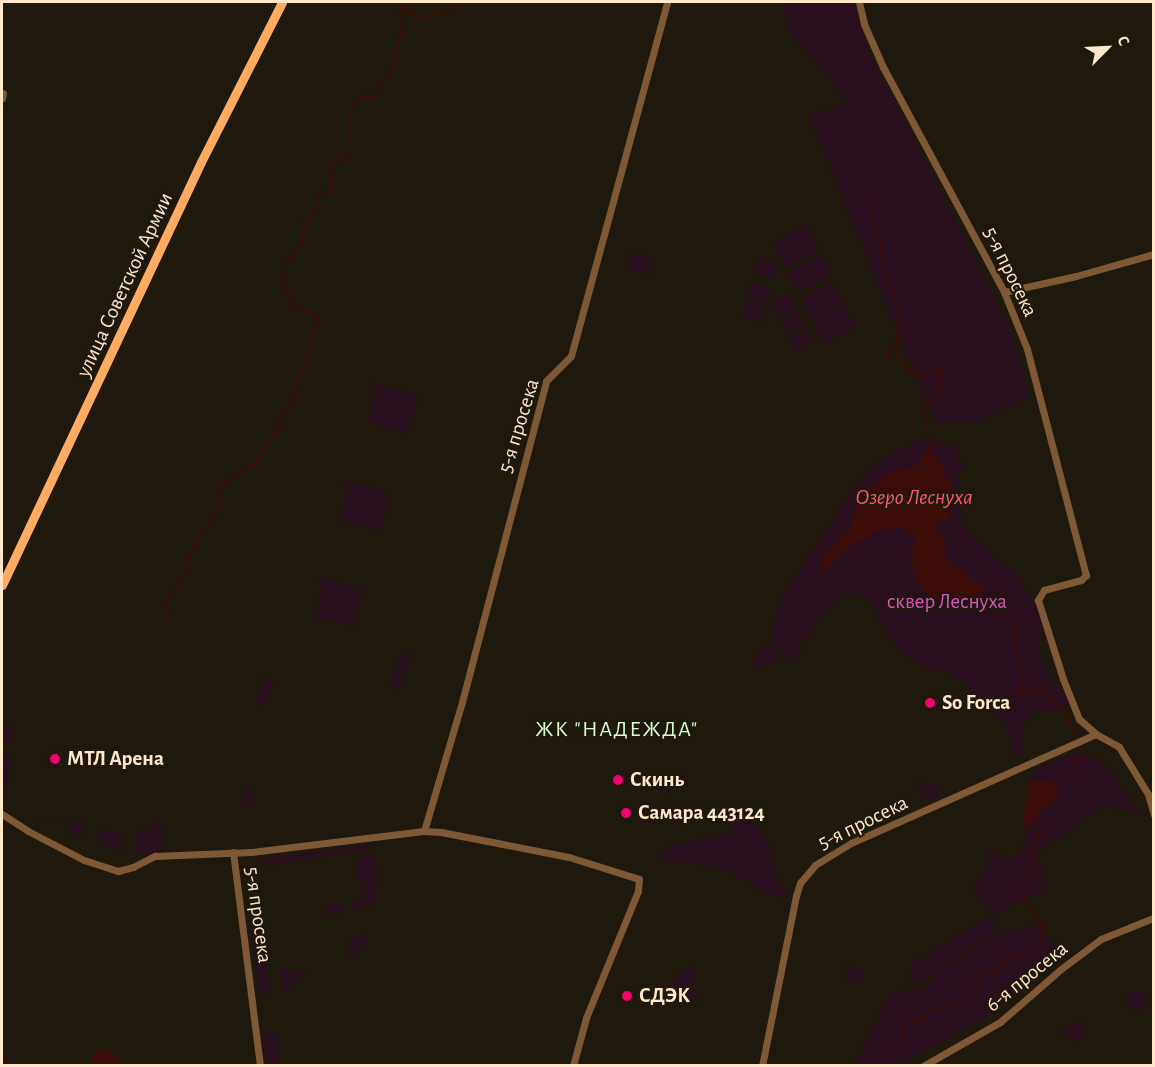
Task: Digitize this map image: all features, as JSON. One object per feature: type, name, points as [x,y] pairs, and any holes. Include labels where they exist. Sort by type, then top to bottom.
[{"type":"street","name":"улица Советской Армии","points":[[2,585],[201,162],[282,2]]},
{"type":"street","name":"5-я просека","points":[[424,831],[462,702],[546,381],[571,356],[667,2]]},
{"type":"street","name":"5-я просека","points":[[762,1065],[796,896],[800,883],[808,872],[824,858],[851,843],[1096,734],[1079,718],[1068,696],[1038,600],[1044,590],[1081,580],[1086,575],[1027,349],[1004,291],[884,67],[864,24],[859,2]]},
{"type":"street","points":[[1004,291],[1076,276],[1154,255]]},
{"type":"street","points":[[1096,734],[1119,747],[1134,766],[1148,794],[1154,815]]},
{"type":"street","points":[[2,814],[28,831],[84,860],[118,871],[133,867],[155,856],[233,852]]},
{"type":"street","name":"5-я просека","points":[[260,1065],[233,852],[424,831],[441,832],[569,857],[639,879],[638,891],[586,1018],[573,1065]]},
{"type":"street","name":"6-я просека","points":[[923,1065],[1000,1022],[1061,969],[1101,939],[1153,918]]},
{"type":"green space","points":[[783,2],[854,2],[868,50],[1010,328],[1029,396],[977,422],[935,422],[809,115],[850,103],[788,27]]},
{"type":"green space","points":[[807,225],[820,249],[785,267],[773,243]]},
{"type":"green space","points":[[631,253],[653,259],[649,274],[627,268]]},
{"type":"green space","points":[[820,254],[831,274],[798,293],[787,272]]},
{"type":"green space","points":[[758,258],[777,263],[773,278],[754,272]]},
{"type":"green space","points":[[832,281],[844,303],[814,320],[801,298]]},
{"type":"green space","points":[[751,282],[770,288],[765,303],[746,297]]},
{"type":"green space","points":[[789,294],[796,308],[778,317],[771,303]]},
{"type":"green space","points":[[746,302],[766,307],[763,323],[742,318]]},
{"type":"green space","points":[[845,305],[856,327],[824,344],[813,321]]},
{"type":"green space","points":[[797,311],[804,325],[787,334],[780,320]]},
{"type":"green space","points":[[806,329],[813,342],[796,351],[789,338]]},
{"type":"green space","points":[[372,383],[418,396],[407,433],[368,422],[377,391],[371,389]]},
{"type":"green space","name":"сквер Леснуха","points":[[925,439],[953,445],[965,467],[958,475],[961,524],[1021,580],[1043,616],[1039,639],[1041,657],[1052,685],[1064,691],[1070,704],[1056,712],[1034,712],[1024,725],[1021,753],[1015,756],[1008,728],[999,717],[984,707],[966,684],[948,672],[929,669],[906,656],[893,645],[875,609],[864,597],[844,591],[840,599],[816,622],[810,636],[799,645],[801,654],[788,661],[771,636],[784,593],[853,490],[874,466],[904,447]]},
{"type":"green space","points":[[345,481],[390,493],[380,531],[341,520],[349,489],[343,487]]},
{"type":"green space","points":[[318,577],[363,590],[353,627],[314,616],[322,585],[317,583]]},
{"type":"green space","points":[[770,640],[779,658],[756,669],[752,662]]},
{"type":"green space","points":[[402,651],[411,654],[399,690],[390,687]]},
{"type":"green space","points":[[263,678],[273,680],[268,701],[257,705]]},
{"type":"green space","points":[[2,722],[12,727],[10,744],[2,742]]},
{"type":"green space","points":[[1077,753],[1097,759],[1109,769],[1135,808],[1148,815],[1104,805],[1037,852],[1048,889],[993,915],[973,888],[989,865],[985,855],[996,852],[1007,860],[1021,853],[1027,832],[1044,806],[1051,781],[1030,781],[1035,769]]},
{"type":"green space","points":[[2,756],[8,757],[10,761],[7,792],[2,796]]},
{"type":"green space","points":[[678,771],[684,775],[672,793],[666,789]]},
{"type":"green space","points":[[918,781],[940,787],[938,798],[930,800],[925,798]]},
{"type":"green space","points":[[247,784],[255,801],[241,807]]},
{"type":"green space","points":[[738,813],[762,832],[774,855],[770,860],[779,885],[790,894],[779,897],[765,893],[732,872],[712,866],[661,860],[661,853],[669,847],[730,833]]},
{"type":"green space","points":[[34,816],[83,823],[83,831],[78,836],[71,836],[69,823]]},
{"type":"green space","points":[[155,821],[160,822],[163,829],[161,851],[152,853]]},
{"type":"green space","points":[[138,830],[152,831],[150,855],[136,854]]},
{"type":"green space","points":[[98,831],[122,833],[120,853],[99,841]]},
{"type":"green space","points":[[367,845],[371,849],[264,866],[259,860]]},
{"type":"green space","points":[[374,855],[378,879],[373,906],[352,908],[352,900],[360,901],[367,888],[358,879],[358,857]]},
{"type":"green space","points":[[337,903],[343,911],[330,916],[323,909]]},
{"type":"green space","points":[[989,917],[997,930],[916,985],[906,975],[916,961]]},
{"type":"green space","points":[[1040,923],[1059,956],[993,1013],[900,1065],[854,1065],[890,994],[928,987],[936,974],[994,936]]},
{"type":"green space","points":[[250,928],[261,928],[270,993],[261,995]]},
{"type":"green space","points":[[365,934],[365,944],[355,951],[357,961],[349,954],[348,946],[352,939]]},
{"type":"green space","points":[[693,964],[697,1002],[670,1001],[674,979]]},
{"type":"green space","points":[[847,966],[863,970],[861,984],[844,979]]},
{"type":"green space","points":[[281,969],[307,974],[283,992]]},
{"type":"green space","points":[[1133,992],[1141,992],[1147,998],[1147,1006],[1141,1012],[1133,1012],[1127,1006],[1127,998]]},
{"type":"green space","points":[[1082,1022],[1087,1036],[1072,1041],[1063,1035],[1061,1030]]},
{"type":"green space","points":[[276,1033],[280,1065],[266,1066],[262,1035]]},
{"type":"water","name":"Озеро Леснуха","points":[[926,450],[932,451],[950,482],[952,504],[946,508],[950,519],[936,526],[943,538],[947,560],[982,586],[980,596],[971,600],[939,599],[922,590],[908,557],[914,550],[915,536],[902,526],[877,531],[847,548],[830,564],[821,579],[822,556],[849,528],[858,504],[884,475],[919,465]]},
{"type":"water","points":[[1030,781],[1051,781],[1057,789],[1056,802],[1044,806],[1027,832],[1023,818]]},
{"type":"water","points":[[100,1050],[111,1051],[121,1065],[89,1065],[94,1054]]},
{"type":"waterway","points":[[351,141],[351,111],[362,95],[371,98],[379,95],[382,78],[391,75],[400,36],[405,31],[399,25],[402,7],[406,7],[413,14],[425,17],[443,13],[461,2]]},
{"type":"waterway","points":[[168,619],[165,602],[186,572],[189,557],[202,532],[217,512],[220,492],[224,484],[257,463],[279,427],[280,417],[292,404],[296,385],[319,321],[312,313],[294,306],[281,280],[286,265],[301,243],[305,223],[314,214],[318,194],[321,191],[328,193],[331,188],[332,162],[342,159],[346,161],[351,155]]},
{"type":"waterway","points":[[866,204],[879,235],[885,278],[901,313],[896,346],[887,353],[887,358],[900,357],[908,370],[923,377],[939,368],[943,375],[941,393],[923,408],[927,427]]},
{"type":"waterway","points":[[928,452],[931,446],[936,444],[932,438]]},
{"type":"waterway","points":[[979,588],[991,587],[995,590],[999,608],[1018,635],[1016,655],[1024,676],[1021,691],[1024,696],[1029,691],[1040,694],[1043,687],[1047,687],[1051,703],[1064,710],[1076,738]]},
{"type":"waterway","points":[[1053,787],[1072,771],[1074,763],[1083,758],[1082,750]]},
{"type":"waterway","points":[[864,1066],[872,1064],[879,1054],[902,1039],[901,1030],[905,1023],[922,1021],[932,1008],[943,1008],[973,995],[980,975],[995,973],[1006,958],[1021,955],[1040,944],[1045,931],[1043,924],[1019,892],[1025,887],[1028,873],[1034,866],[1032,855],[1041,823],[1036,816]]},
{"type":"place","name":"So Forca","points":[[930,703]]},
{"type":"place","name":"МТЛ Арена","points":[[55,759]]},
{"type":"place","name":"Скинь","points":[[618,780]]},
{"type":"place","name":"Самара 443124","points":[[626,813]]},
{"type":"place","name":"СДЭК","points":[[627,996]]},
{"type":"district","name":"ЖК \"НАДЕЖДА\"","points":[[617,730]]}]
